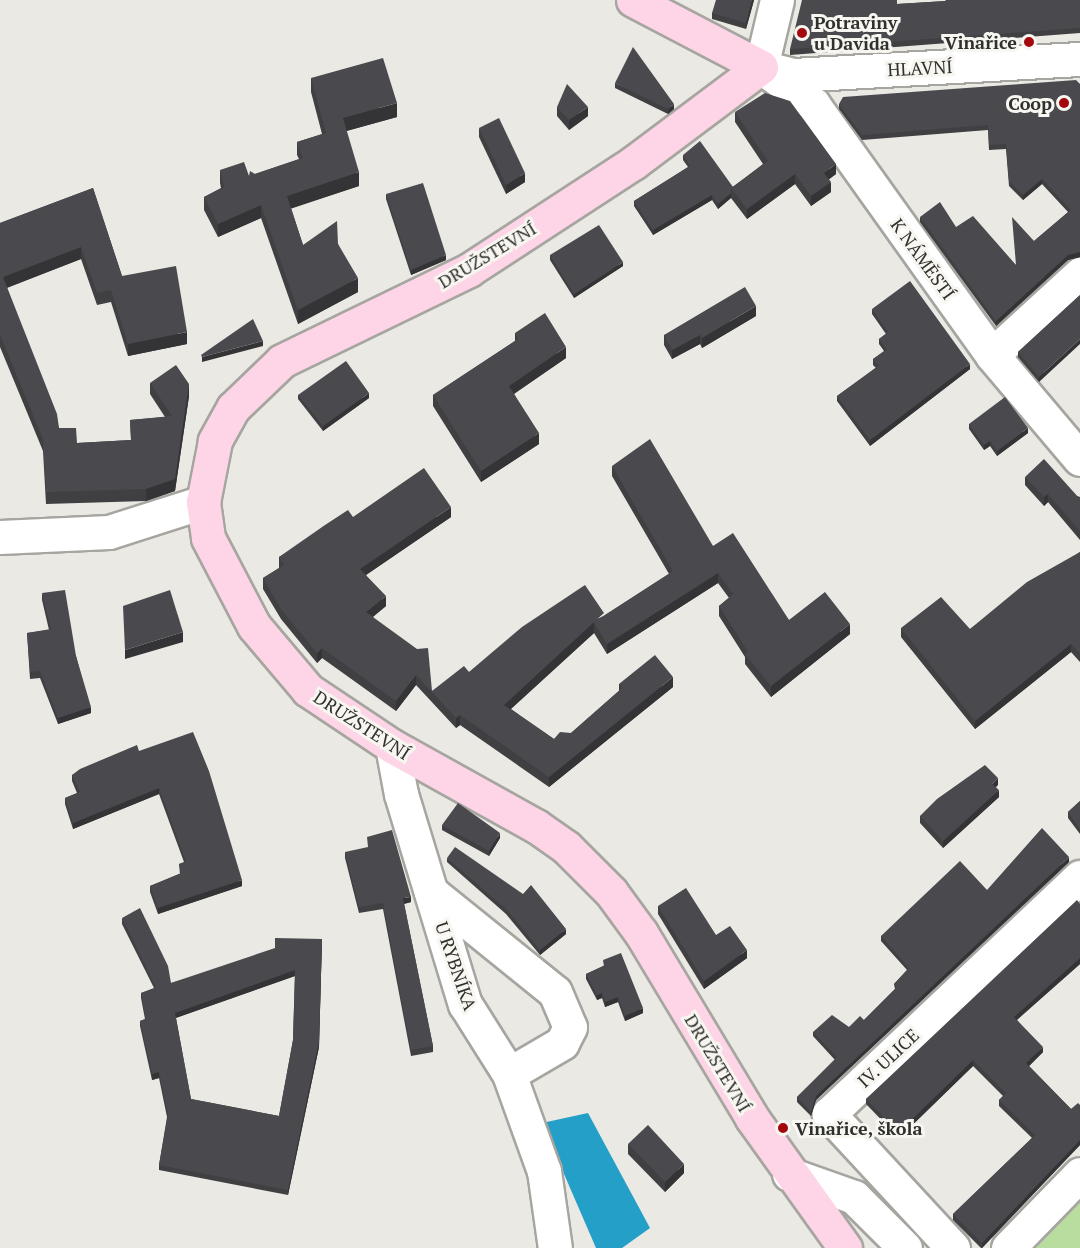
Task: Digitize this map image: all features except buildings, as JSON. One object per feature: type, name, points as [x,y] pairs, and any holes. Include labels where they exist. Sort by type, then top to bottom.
[{"type":"main road","points":[[633,0],[761,66]]},
{"type":"main road","name":"DRUŽSTEVNÍ","points":[[761,66],[633,163],[469,270],[282,361],[248,390],[222,423],[215,441],[203,502],[208,538],[231,588],[266,642],[313,695],[392,746],[536,826],[566,847],[607,887],[641,933],[722,1071],[789,1174],[845,1248]]},
{"type":"street","points":[[761,66],[777,0]]},
{"type":"street","name":"HLAVNÍ","points":[[761,66],[793,75],[1080,59]]},
{"type":"street","name":"K NÁMĚSTÍ","points":[[761,66],[813,104],[992,355],[1080,459]]},
{"type":"street","points":[[992,355],[1080,274]]},
{"type":"street","points":[[0,537],[109,532],[203,502]]},
{"type":"street","name":"U RYBNÍKA","points":[[392,746],[401,794],[465,1004],[509,1074],[544,1171],[555,1248]]},
{"type":"street","name":"IV. ULICE","points":[[953,1248],[829,1114],[1079,879]]},
{"type":"street","points":[[431,892],[555,992],[570,1027],[562,1043],[509,1074]]},
{"type":"street","points":[[789,1174],[854,1197],[905,1248]]},
{"type":"street","points":[[1008,1248],[1080,1174]]},
{"type":"green space","points":[[1080,1202],[1080,1248],[1036,1248]]},
{"type":"water","points":[[588,1113],[650,1228],[622,1248],[596,1248],[542,1123]]},
{"type":"place","name":"Potraviny u Davida","points":[[802,33]]},
{"type":"place","name":"Vinařice","points":[[1029,42]]},
{"type":"place","name":"Coop","points":[[1064,103]]},
{"type":"place","name":"Vinařice, škola","points":[[783,1128]]}]
